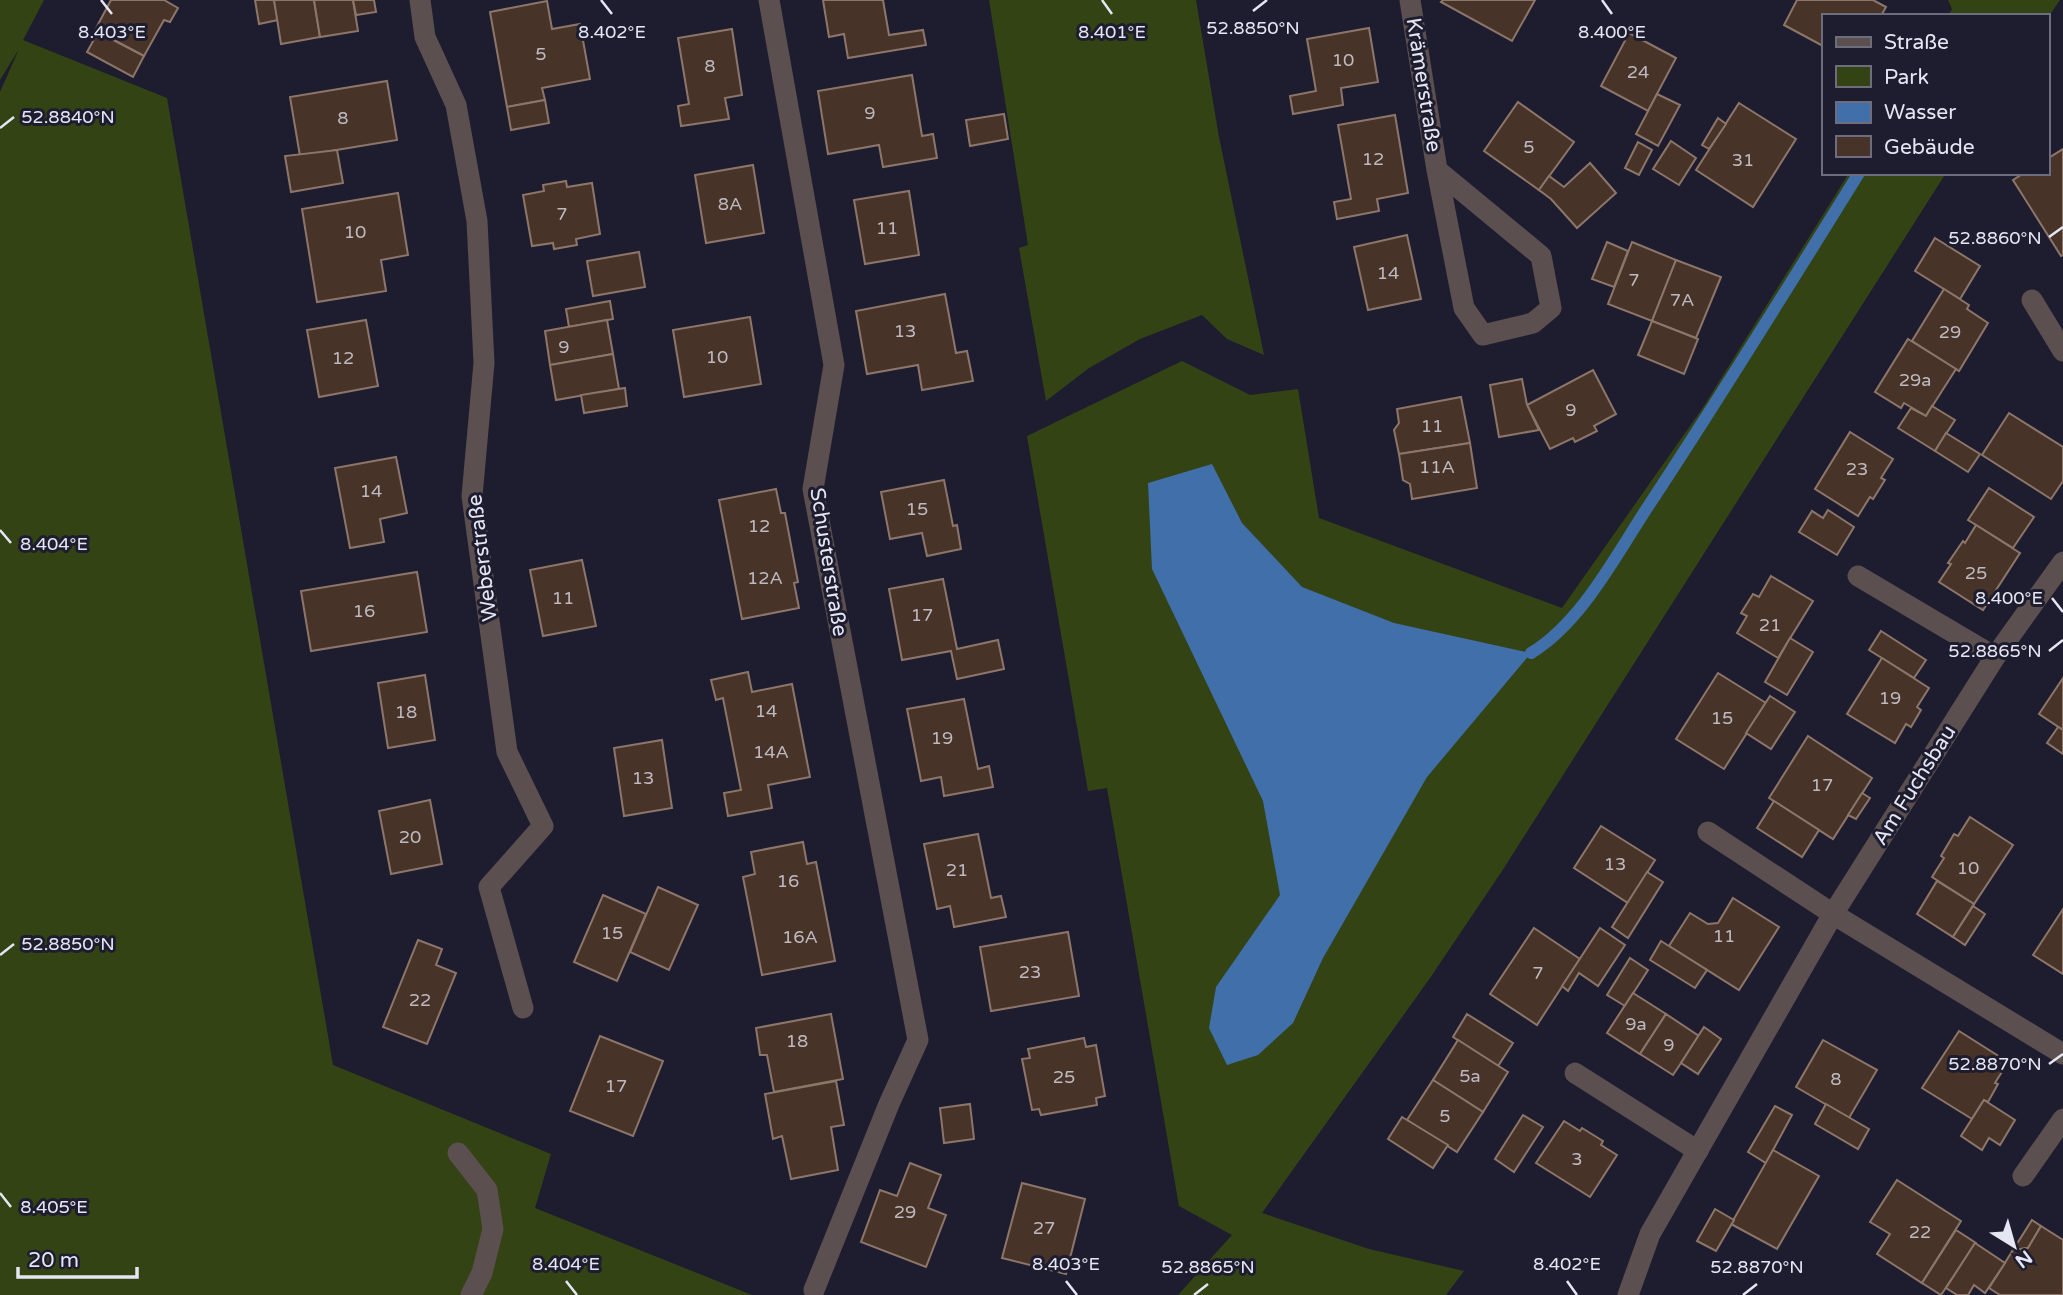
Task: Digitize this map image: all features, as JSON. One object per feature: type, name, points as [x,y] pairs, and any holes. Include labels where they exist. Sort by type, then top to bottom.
[{"type":"street","name":"Weberstraße","points":[[420,0],[425,37],[456,105],[477,221],[484,363],[472,496],[508,752],[543,826],[489,887],[523,1008]]},
{"type":"street","name":"Schusterstraße","points":[[769,0],[834,365],[813,489],[918,1040],[889,1104],[814,1290]]},
{"type":"street","name":"Krämerstraße","points":[[1410,0],[1437,170],[1464,308],[1483,335],[1533,323],[1551,308],[1541,256],[1437,170]]},
{"type":"street","points":[[2032,300],[2063,351]]},
{"type":"street","name":"Am Fuchsbau","points":[[1628,1295],[1650,1234],[1833,914],[1995,657],[2063,562]]},
{"type":"street","points":[[1858,576],[1995,657]]},
{"type":"street","points":[[1708,832],[1833,914],[2063,1054]]},
{"type":"street","points":[[1575,1073],[1698,1151]]},
{"type":"street","points":[[2023,1177],[2063,1119]]},
{"type":"street","points":[[458,1153],[487,1190],[493,1229],[482,1273],[471,1295]]},
{"type":"green space","points":[[0,0],[44,0],[23,40],[167,98],[333,1065],[551,1154],[535,1208],[752,1295],[0,1295],[0,92],[19,49],[0,80]]},
{"type":"green space","points":[[989,0],[1196,0],[1219,137],[1264,355],[1227,339],[1202,315],[1140,339],[1089,368],[1046,401],[1019,248],[1028,245]]},
{"type":"green space","points":[[1948,0],[2060,0],[2049,16],[1949,14],[1952,9]]},
{"type":"green space","points":[[1848,175],[1945,175],[1502,871],[1430,978],[1262,1213],[1369,1249],[1464,1271],[1446,1295],[1178,1295],[1232,1235],[1179,1206],[1107,788],[1088,791],[1027,436],[1182,361],[1250,395],[1298,389],[1319,518],[1562,608],[1702,409]]},
{"type":"water","points":[[1212,464],[1242,523],[1302,587],[1394,623],[1531,653],[1427,777],[1323,958],[1293,1023],[1258,1055],[1227,1065],[1209,1028],[1216,987],[1280,895],[1263,801],[1152,569],[1148,483]]},
{"type":"building","points":[[111,0],[164,0],[178,8],[170,22],[164,20],[144,56],[95,30]]},
{"type":"building","points":[[255,0],[274,0],[278,20],[259,24]]},
{"type":"building","points":[[274,0],[314,0],[320,37],[281,44]]},
{"type":"building","points":[[314,0],[353,0],[358,31],[320,37]]},
{"type":"building","points":[[353,0],[374,0],[376,12],[356,15]]},
{"type":"building","points":[[823,0],[883,0],[889,35],[923,30],[926,45],[848,58],[844,34],[829,37]]},
{"type":"building","points":[[1535,0],[1512,41],[1441,2]]},
{"type":"building","points":[[1797,0],[1873,0],[1886,7],[1882,14],[1822,14],[1822,45],[1784,25]]},
{"type":"building","points":[[547,1],[552,29],[580,24],[590,79],[542,88],[545,100],[507,107],[490,12]]},
{"type":"building","points":[[1369,28],[1378,82],[1341,88],[1343,105],[1293,114],[1290,96],[1316,91],[1307,39]]},
{"type":"building","points":[[732,29],[742,95],[725,98],[729,119],[681,126],[678,106],[689,104],[678,38]]},
{"type":"building","points":[[98,32],[144,56],[133,77],[87,52]]},
{"type":"building","points":[[1629,33],[1676,58],[1648,111],[1601,86]]},
{"type":"building","points":[[912,75],[922,136],[933,134],[937,158],[883,167],[879,145],[828,154],[818,91]]},
{"type":"building","points":[[387,81],[397,140],[300,156],[290,97]]},
{"type":"building","points":[[1657,94],[1680,105],[1658,146],[1636,134]]},
{"type":"building","points":[[545,100],[549,123],[511,130],[507,107]]},
{"type":"building","points":[[1518,102],[1574,142],[1539,190],[1484,151]]},
{"type":"building","points":[[1739,103],[1796,139],[1753,207],[1696,170]]},
{"type":"building","points":[[1004,114],[1008,139],[970,146],[966,120]]},
{"type":"building","points":[[1395,115],[1408,193],[1377,199],[1379,211],[1337,219],[1334,202],[1351,199],[1338,125]]},
{"type":"building","points":[[1718,118],[1726,124],[1709,149],[1702,145]]},
{"type":"building","points":[[1671,141],[1696,158],[1679,185],[1653,169]]},
{"type":"building","points":[[1638,142],[1652,150],[1639,175],[1625,168]]},
{"type":"building","points":[[2063,149],[2061,256],[2013,180],[2021,175],[2049,175],[2049,158]]},
{"type":"building","points":[[337,150],[343,183],[291,192],[285,156]]},
{"type":"building","points":[[1590,163],[1616,193],[1577,228],[1551,199],[1539,190],[1549,176],[1564,187]]},
{"type":"building","points":[[753,165],[764,233],[706,243],[695,175]]},
{"type":"building","points":[[566,181],[567,187],[592,183],[600,234],[576,239],[577,245],[554,249],[553,243],[532,246],[523,195],[544,191],[543,185]]},
{"type":"building","points":[[909,191],[919,255],[865,264],[854,200]]},
{"type":"building","points":[[398,193],[408,255],[381,260],[386,291],[317,302],[302,209]]},
{"type":"building","points":[[1407,235],[1421,299],[1368,310],[1354,247]]},
{"type":"building","points":[[1935,238],[1980,266],[1960,299],[1915,271]]},
{"type":"building","points":[[1607,242],[1628,251],[1614,287],[1592,279]]},
{"type":"building","points":[[1632,242],[1676,260],[1652,321],[1608,304]]},
{"type":"building","points":[[639,252],[645,287],[593,296],[587,261]]},
{"type":"building","points":[[1676,260],[1721,277],[1696,338],[1652,321]]},
{"type":"building","points":[[1944,289],[1969,305],[1967,309],[1988,323],[1959,371],[1912,341]]},
{"type":"building","points":[[945,294],[956,353],[967,351],[973,381],[922,390],[918,365],[867,374],[856,311]]},
{"type":"building","points":[[610,301],[613,319],[569,327],[566,309]]},
{"type":"building","points":[[750,317],[761,384],[684,397],[673,330]]},
{"type":"building","points":[[366,320],[378,386],[319,397],[307,330]]},
{"type":"building","points":[[607,320],[613,354],[550,365],[545,331]]},
{"type":"building","points":[[1652,321],[1698,339],[1684,374],[1638,355]]},
{"type":"building","points":[[1908,339],[1956,369],[1926,416],[1904,403],[1901,408],[1875,392]]},
{"type":"building","points":[[613,354],[619,389],[556,400],[550,365]]},
{"type":"building","points":[[1593,370],[1616,414],[1594,426],[1597,431],[1575,442],[1573,438],[1550,449],[1527,405]]},
{"type":"building","points":[[1522,379],[1527,405],[1539,430],[1499,437],[1490,385]]},
{"type":"building","points":[[625,388],[627,406],[584,413],[581,395]]},
{"type":"building","points":[[1461,397],[1470,443],[1399,454],[1394,430],[1399,423],[1397,409]]},
{"type":"building","points":[[1932,406],[1955,420],[1935,451],[1898,428],[1911,408],[1926,416]]},
{"type":"building","points":[[2009,413],[2063,447],[2063,481],[2051,499],[1982,455]]},
{"type":"building","points":[[1850,432],[1893,459],[1881,478],[1885,480],[1858,516],[1815,489]]},
{"type":"building","points":[[1946,433],[1980,454],[1968,472],[1935,451]]},
{"type":"building","points":[[1470,443],[1477,488],[1412,499],[1410,484],[1403,480],[1399,454]]},
{"type":"building","points":[[396,457],[407,513],[380,519],[384,542],[350,548],[335,468]]},
{"type":"building","points":[[944,480],[953,526],[957,525],[961,549],[927,556],[922,533],[890,539],[881,492]]},
{"type":"building","points":[[1989,488],[2034,517],[2013,548],[1968,520]]},
{"type":"building","points":[[776,489],[781,513],[785,513],[798,582],[794,583],[799,608],[742,619],[719,500]]},
{"type":"building","points":[[1828,510],[1854,527],[1837,555],[1799,532],[1812,511],[1823,518]]},
{"type":"building","points":[[1976,525],[2020,553],[1983,610],[1939,582],[1951,564],[1948,563]]},
{"type":"building","points":[[582,560],[596,626],[543,636],[530,570]]},
{"type":"building","points":[[417,572],[427,632],[311,651],[301,591]]},
{"type":"building","points":[[1771,576],[1813,601],[1778,658],[1737,633],[1747,616],[1741,613],[1753,594],[1759,597]]},
{"type":"building","points":[[943,579],[957,649],[998,640],[1004,669],[957,679],[951,651],[902,660],[889,589]]},
{"type":"building","points":[[1881,631],[1926,660],[1914,678],[1869,650]]},
{"type":"building","points":[[1790,638],[1813,652],[1787,695],[1765,682]]},
{"type":"building","points":[[1882,658],[1929,688],[1917,707],[1921,710],[1911,727],[1906,724],[1895,743],[1847,714]]},
{"type":"building","points":[[748,672],[752,692],[792,684],[810,777],[768,785],[772,808],[728,816],[724,793],[741,790],[723,698],[716,700],[711,680]]},
{"type":"building","points":[[1718,673],[1766,703],[1724,769],[1676,739]]},
{"type":"building","points":[[425,675],[435,740],[388,748],[378,683]]},
{"type":"building","points":[[2063,678],[2063,730],[2039,714]]},
{"type":"building","points":[[1770,696],[1795,712],[1771,749],[1746,733]]},
{"type":"building","points":[[964,699],[978,769],[989,766],[993,787],[944,796],[941,777],[921,781],[907,709]]},
{"type":"building","points":[[2058,727],[2063,730],[2063,754],[2047,743]]},
{"type":"building","points":[[1808,736],[1872,778],[1833,839],[1769,798]]},
{"type":"building","points":[[662,740],[672,808],[624,816],[614,748]]},
{"type":"building","points":[[1862,793],[1870,798],[1856,819],[1848,815]]},
{"type":"building","points":[[430,800],[442,864],[391,874],[379,811]]},
{"type":"building","points":[[1774,801],[1819,830],[1802,857],[1757,828]]},
{"type":"building","points":[[1970,817],[2013,845],[1974,904],[1932,877],[1954,834],[1958,836]]},
{"type":"building","points":[[1601,826],[1655,860],[1628,903],[1574,868]]},
{"type":"building","points":[[978,834],[991,898],[1001,896],[1006,917],[954,927],[950,906],[937,909],[924,844]]},
{"type":"building","points":[[803,842],[807,864],[816,862],[835,961],[762,975],[743,877],[755,874],[751,852]]},
{"type":"building","points":[[1647,872],[1663,882],[1628,938],[1612,927]]},
{"type":"building","points":[[1937,881],[1974,904],[1953,937],[1917,914]]},
{"type":"building","points":[[658,887],[698,905],[669,970],[630,952]]},
{"type":"building","points":[[603,895],[646,914],[617,981],[574,962]]},
{"type":"building","points":[[1733,898],[1779,927],[1739,990],[1669,946],[1690,913],[1708,924],[1718,923]]},
{"type":"building","points":[[1973,906],[1985,914],[1965,945],[1953,937]]},
{"type":"building","points":[[2063,909],[2063,974],[2033,955]]},
{"type":"building","points":[[1534,928],[1580,959],[1537,1025],[1490,994]]},
{"type":"building","points":[[1600,928],[1625,945],[1598,986],[1579,973],[1568,991],[1562,986]]},
{"type":"building","points":[[1068,932],[1079,996],[991,1011],[980,947]]},
{"type":"building","points":[[418,940],[442,949],[436,965],[456,973],[427,1044],[383,1027]]},
{"type":"building","points":[[1661,941],[1707,970],[1695,988],[1650,960]]},
{"type":"building","points":[[1630,958],[1648,970],[1625,1006],[1607,995]]},
{"type":"building","points":[[1633,993],[1666,1014],[1640,1054],[1607,1033]]},
{"type":"building","points":[[831,1014],[843,1079],[774,1092],[767,1055],[760,1055],[756,1028]]},
{"type":"building","points":[[1467,1014],[1513,1043],[1498,1066],[1453,1037]]},
{"type":"building","points":[[1666,1014],[1699,1036],[1673,1075],[1640,1054]]},
{"type":"building","points":[[1704,1027],[1721,1039],[1698,1074],[1681,1063]]},
{"type":"building","points":[[1959,1031],[2008,1062],[1995,1083],[1998,1084],[1988,1102],[1984,1100],[1972,1119],[1922,1088]]},
{"type":"building","points":[[600,1036],[663,1061],[633,1136],[570,1111]]},
{"type":"building","points":[[1084,1038],[1086,1047],[1096,1045],[1105,1096],[1096,1098],[1097,1105],[1041,1115],[1039,1109],[1032,1110],[1022,1059],[1030,1058],[1028,1049]]},
{"type":"building","points":[[1458,1040],[1508,1072],[1483,1112],[1433,1080]]},
{"type":"building","points":[[1823,1040],[1877,1070],[1849,1118],[1796,1087]]},
{"type":"building","points":[[1433,1080],[1483,1112],[1457,1152],[1407,1120]]},
{"type":"building","points":[[836,1081],[844,1125],[831,1127],[838,1170],[791,1179],[782,1136],[773,1139],[765,1094]]},
{"type":"building","points":[[1984,1100],[2015,1120],[2000,1145],[1989,1138],[1982,1150],[1961,1136]]},
{"type":"building","points":[[970,1104],[974,1139],[944,1143],[940,1108]]},
{"type":"building","points":[[1826,1104],[1869,1129],[1858,1149],[1815,1124]]},
{"type":"building","points":[[1775,1106],[1792,1115],[1766,1163],[1748,1152]]},
{"type":"building","points":[[1523,1115],[1543,1127],[1514,1172],[1495,1159]]},
{"type":"building","points":[[1402,1117],[1448,1145],[1433,1168],[1388,1139]]},
{"type":"building","points":[[1564,1121],[1603,1141],[1601,1145],[1617,1155],[1590,1197],[1536,1163]]},
{"type":"building","points":[[1773,1150],[1819,1176],[1777,1249],[1731,1224]]},
{"type":"building","points":[[910,1163],[941,1175],[928,1208],[946,1215],[926,1267],[861,1242],[880,1190],[897,1196]]},
{"type":"building","points":[[1897,1180],[1961,1221],[1922,1283],[1877,1254],[1890,1234],[1870,1222]]},
{"type":"building","points":[[1022,1183],[1085,1199],[1066,1274],[1002,1258]]},
{"type":"building","points":[[1715,1209],[1734,1220],[1716,1251],[1697,1241]]},
{"type":"building","points":[[2032,1220],[2041,1226],[2028,1248],[2013,1250]]},
{"type":"building","points":[[2041,1226],[2063,1240],[2063,1295],[2000,1295],[1989,1288],[2013,1250],[2028,1248]]},
{"type":"building","points":[[1956,1230],[1976,1243],[1941,1295],[1922,1283]]},
{"type":"building","points":[[1975,1243],[2005,1263],[1985,1293],[1974,1285],[1968,1295],[1957,1295],[1946,1288]]},
{"type":"waterway","points":[[1531,653],[1566,624],[1611,566],[1858,175]]}]
